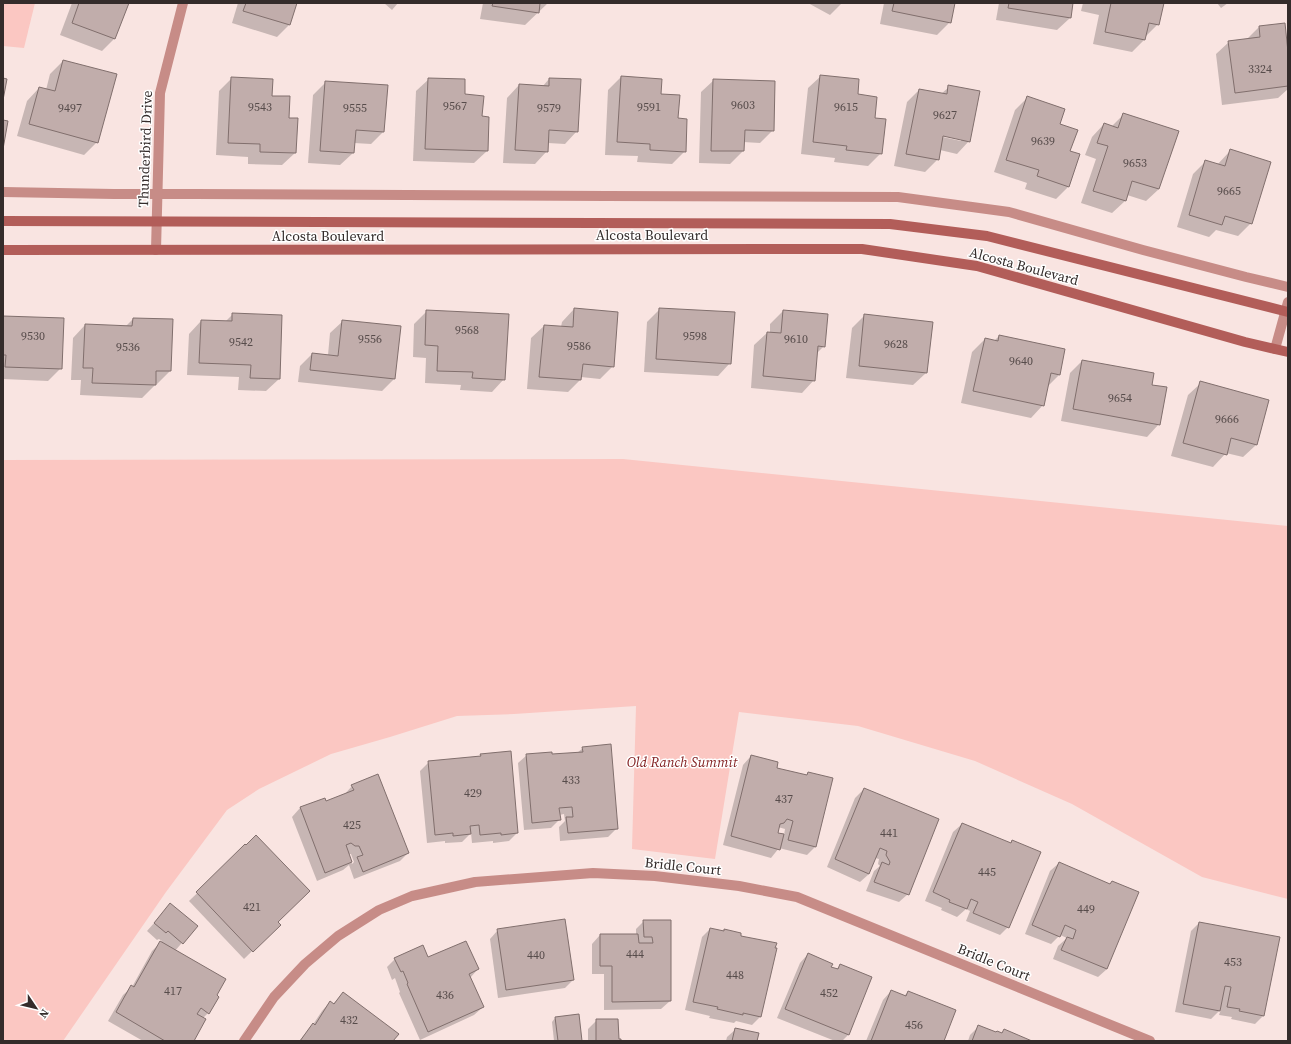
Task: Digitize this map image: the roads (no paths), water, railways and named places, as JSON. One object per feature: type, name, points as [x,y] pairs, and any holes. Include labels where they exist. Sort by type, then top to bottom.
[{"type":"main road","name":"Alcosta Boulevard","points":[[3,221],[890,224],[987,236],[1287,308]]},
{"type":"main road","name":"Alcosta Boulevard","points":[[3,250],[862,249],[977,266],[1245,342],[1288,352]]},
{"type":"street","name":"Thunderbird Drive","points":[[156,250],[160,94],[183,3]]},
{"type":"street","points":[[3,192],[114,194],[898,197],[1009,212],[1150,252],[1288,287]]},
{"type":"street","points":[[1275,349],[1287,308]]},
{"type":"street","name":"Bridle Court","points":[[244,1041],[274,997],[305,964],[338,936],[379,910],[412,896],[475,882],[593,873],[655,876],[739,886],[797,897],[1150,1041]]},
{"type":"park label","name":"Old Ranch Summit","points":[[682,762]]}]
